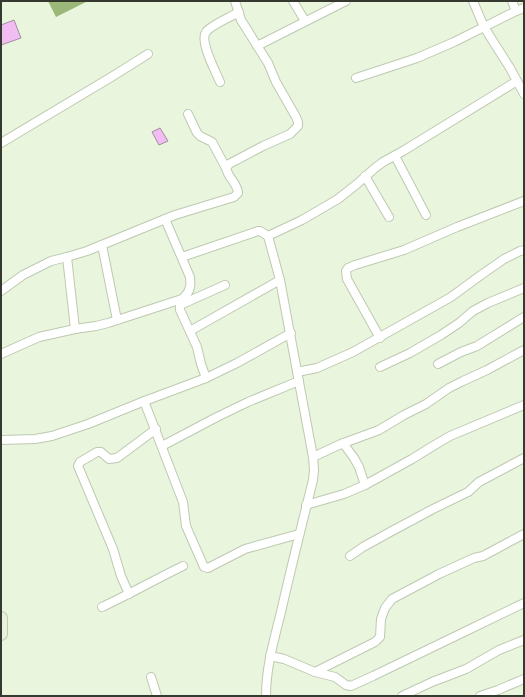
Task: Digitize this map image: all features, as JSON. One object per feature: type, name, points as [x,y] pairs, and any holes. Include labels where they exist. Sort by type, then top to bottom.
[{"type":"main road","points":[[1,618],[1,634]]},
{"type":"street","points":[[226,168],[229,164],[236,160],[290,134],[298,126],[296,117],[276,82],[268,63],[241,20],[235,1]]},
{"type":"street","points":[[293,1],[305,21]]},
{"type":"street","points":[[257,46],[346,1]]},
{"type":"street","points":[[473,1],[484,27],[510,68],[524,94]]},
{"type":"street","points":[[356,78],[418,58],[520,9],[512,1]]},
{"type":"street","points":[[220,82],[205,45],[204,37],[206,32],[212,27],[239,12]]},
{"type":"street","points":[[1,143],[148,54]]},
{"type":"street","points":[[268,236],[302,220],[338,199],[379,165],[517,81]]},
{"type":"street","points":[[1,292],[23,276],[51,261],[87,251],[184,212],[234,197],[238,193],[238,190],[227,173],[226,168],[212,142],[197,133],[188,114]]},
{"type":"street","points":[[395,156],[426,215]]},
{"type":"street","points":[[366,176],[389,217]]},
{"type":"street","points":[[380,338],[347,279],[346,271],[348,268],[404,250],[457,227],[524,201]]},
{"type":"street","points":[[165,219],[189,272],[191,286],[190,290],[181,302],[180,310],[197,348],[206,378]]},
{"type":"street","points":[[182,257],[260,231],[268,236],[280,280],[313,457],[314,470],[313,480],[270,656],[266,680],[266,696]]},
{"type":"street","points":[[102,244],[117,320]]},
{"type":"street","points":[[297,372],[317,368],[380,338],[451,298],[480,275],[504,259],[524,250]]},
{"type":"street","points":[[67,257],[75,329]]},
{"type":"street","points":[[190,331],[280,280]]},
{"type":"street","points":[[1,354],[39,337],[96,326],[181,302],[225,285]]},
{"type":"street","points":[[380,367],[410,353],[441,335],[473,311],[524,288]]},
{"type":"street","points":[[438,364],[461,352],[477,346],[524,317]]},
{"type":"street","points":[[1,440],[35,439],[64,433],[206,378],[237,363],[290,333]]},
{"type":"street","points":[[313,457],[343,443],[380,430],[404,415],[426,404],[449,388],[524,350]]},
{"type":"street","points":[[162,446],[248,402],[299,381]]},
{"type":"street","points":[[144,401],[183,502],[186,526],[204,567],[208,568],[245,549],[299,534]]},
{"type":"street","points":[[306,505],[344,494],[412,459],[450,436],[524,405]]},
{"type":"street","points":[[129,594],[121,576],[113,549],[78,466],[80,462],[97,452],[101,452],[109,459],[117,458],[156,429]]},
{"type":"street","points":[[343,443],[359,467],[365,484]]},
{"type":"street","points":[[350,556],[392,531],[468,492],[479,482],[524,458]]},
{"type":"street","points":[[315,672],[376,642],[380,637],[381,619],[385,608],[392,599],[438,574],[474,558],[483,556],[524,534]]},
{"type":"street","points":[[102,607],[184,566]]},
{"type":"street","points":[[270,656],[284,659],[315,672],[335,677],[346,685],[351,686],[524,602]]},
{"type":"street","points":[[402,696],[466,668],[499,650],[524,640]]},
{"type":"street","points":[[150,677],[157,696]]},
{"type":"street","points":[[480,696],[524,679]]},
{"type":"shaded area","points":[[48,1],[88,1],[56,17]]},
{"type":"building","points":[[14,20],[21,38],[1,45],[1,25]]},
{"type":"building","points":[[160,128],[168,141],[159,145],[152,132]]}]
